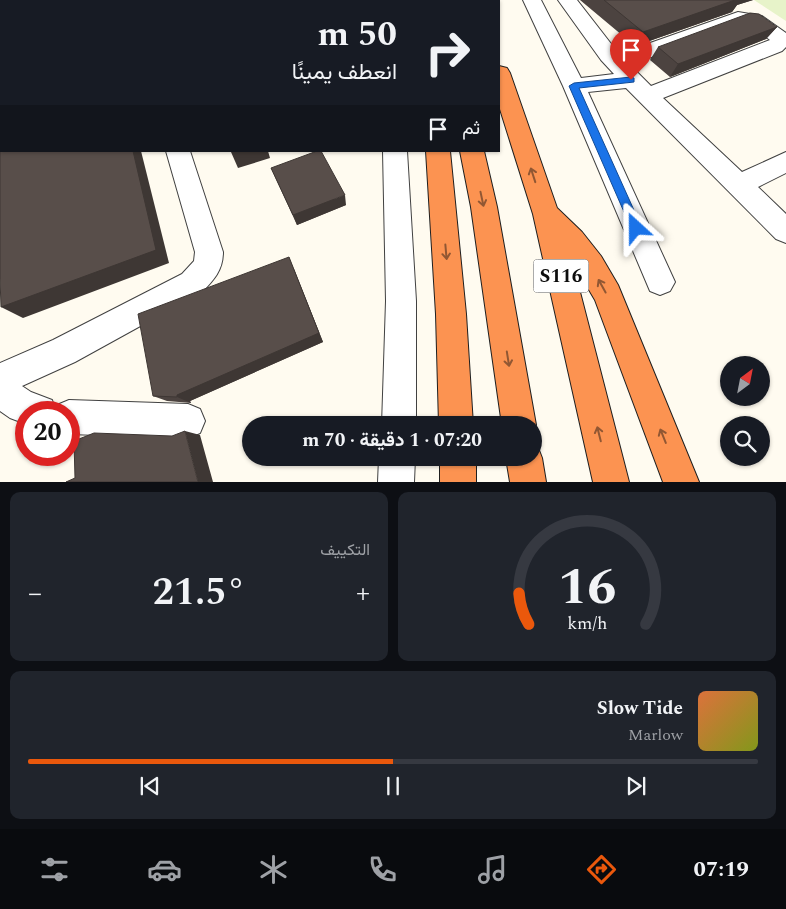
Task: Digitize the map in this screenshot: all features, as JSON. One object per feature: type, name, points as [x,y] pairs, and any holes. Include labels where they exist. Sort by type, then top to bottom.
[{"type":"highway","name":"S116","points":[[500,76],[546,214],[611,482]]},
{"type":"highway","points":[[438,152],[451,314],[456,416]]},
{"type":"highway","points":[[472,152],[484,207],[518,416]]},
{"type":"highway","points":[[546,214],[572,240],[591,266],[608,295],[681,482]]},
{"type":"highway","points":[[458,466],[458,482]]},
{"type":"highway","points":[[525,466],[528,482]]},
{"type":"street","points":[[532,0],[574,86],[660,282]]},
{"type":"street","points":[[567,0],[615,63],[631,80],[786,231]]},
{"type":"street","points":[[615,63],[738,18],[760,23],[779,38],[780,41],[775,46],[647,96]]},
{"type":"street","points":[[574,86],[631,80]]},
{"type":"street","points":[[0,380],[132,317],[200,277],[209,260],[209,252],[178,152]]},
{"type":"street","points":[[395,152],[401,302],[399,416]]},
{"type":"street","points":[[738,185],[786,162]]},
{"type":"street","points":[[0,391],[15,401]]},
{"type":"street","points":[[80,417],[188,420]]},
{"type":"street","points":[[396,482],[397,466]]},
{"type":"green space","points":[[754,0],[786,0],[786,21]]},
{"type":"building","points":[[604,0],[735,0],[643,32]]},
{"type":"building","points":[[750,13],[759,14],[777,27],[678,64],[658,47]]},
{"type":"building","points":[[0,152],[133,152],[156,250],[1,307]]},
{"type":"building","points":[[314,152],[322,152],[345,195],[293,215],[271,168]]},
{"type":"building","points":[[289,257],[319,333],[177,395],[177,397],[153,396],[138,314]]},
{"type":"building","points":[[185,431],[198,482],[66,482],[75,478],[75,466],[80,466],[80,439],[94,433],[172,436]]},
{"type":"route","points":[[631,80],[574,86],[636,228]]}]
